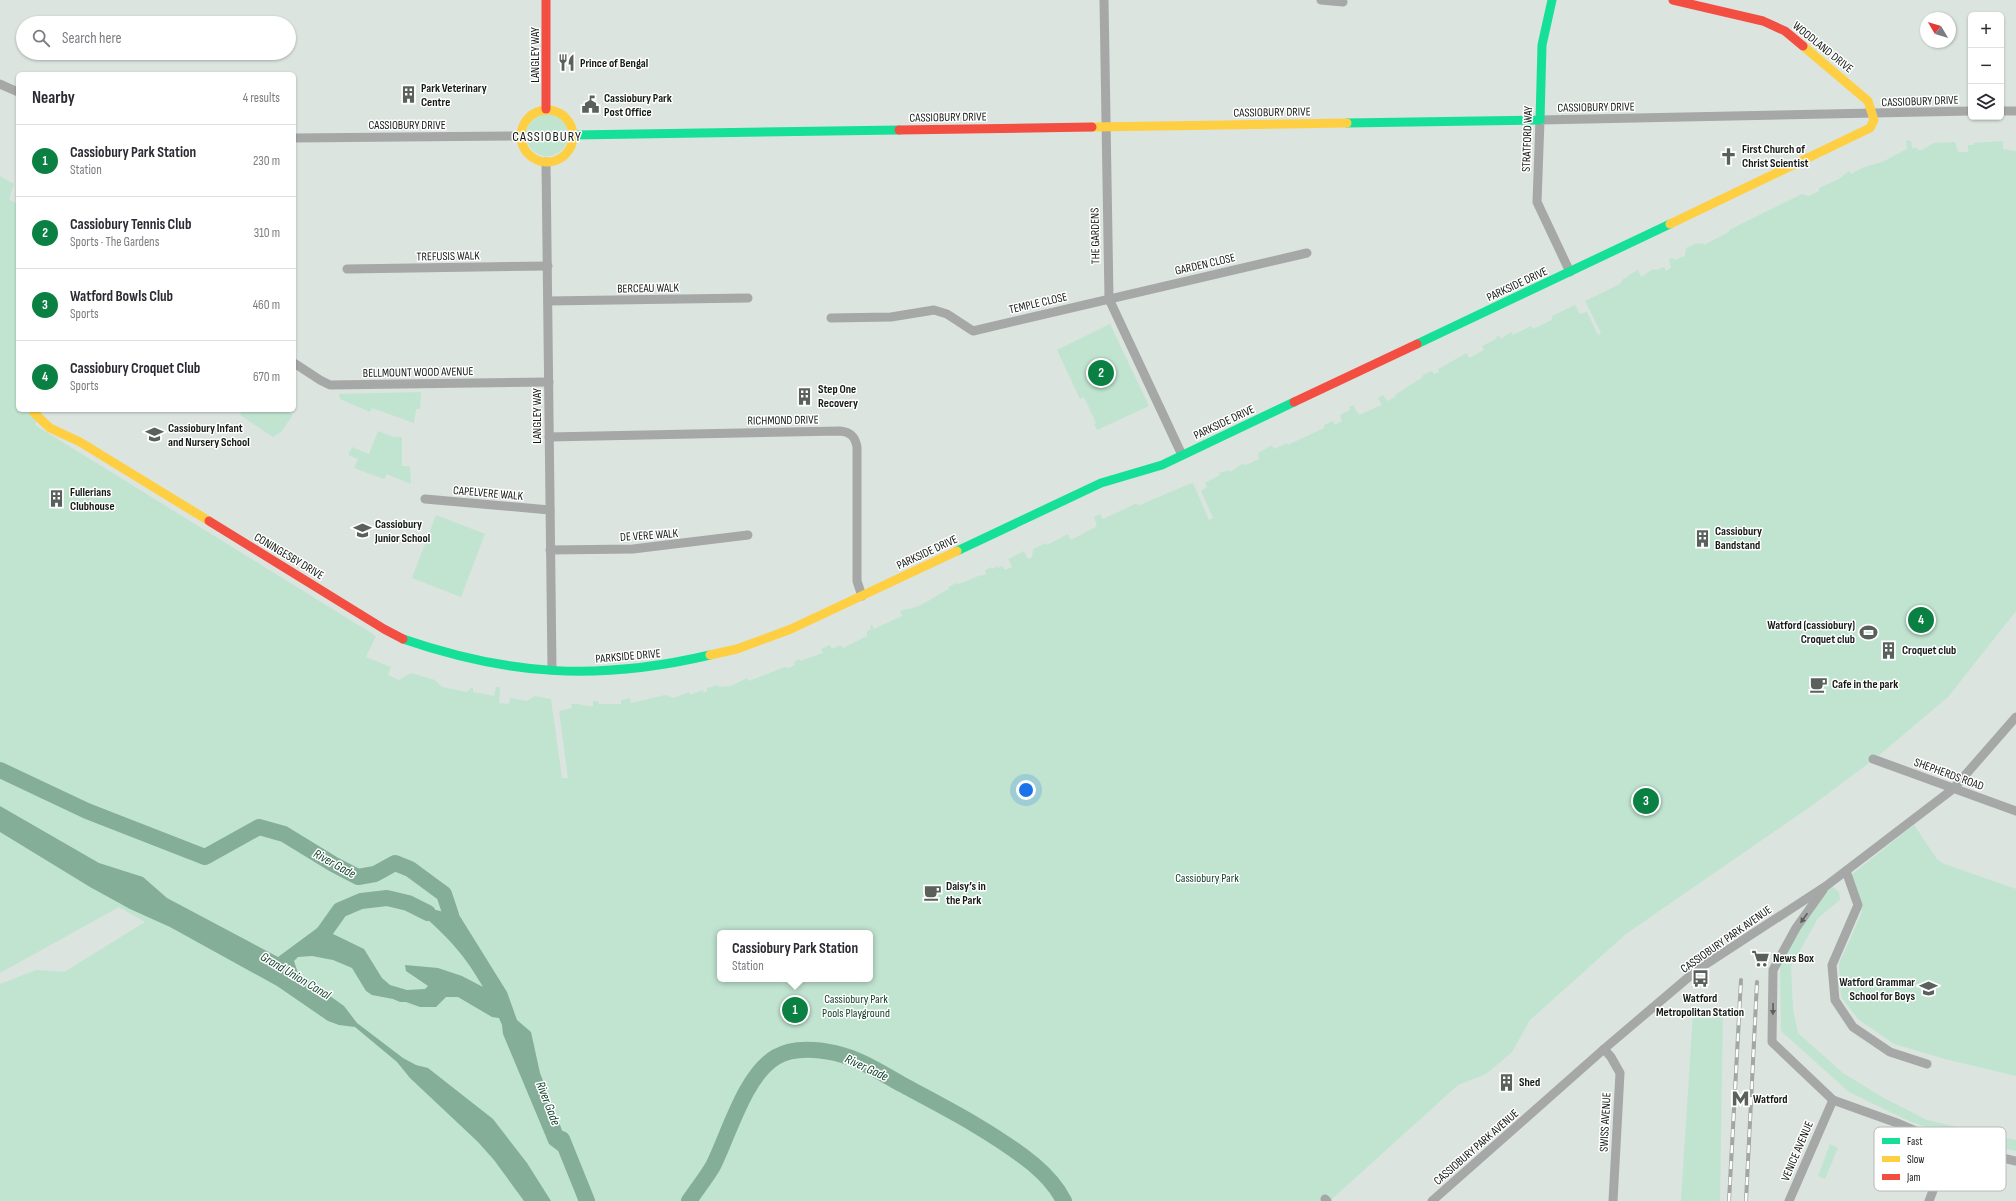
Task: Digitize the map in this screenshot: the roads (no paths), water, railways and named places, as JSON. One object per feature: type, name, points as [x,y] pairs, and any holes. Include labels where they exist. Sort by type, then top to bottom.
[{"type":"street","name":"LANGLEY WAY","points":[[546,0],[546,109]]},
{"type":"street","name":"THE GARDENS","points":[[1104,0],[1109,299],[1182,455]]},
{"type":"street","points":[[1321,0],[1343,2]]},
{"type":"street","name":"STRATFORD WAY","points":[[1552,0],[1542,45],[1537,202],[1570,272]]},
{"type":"street","name":"WOODLAND DRIVE","points":[[1674,0],[1762,21],[1785,31],[1861,94],[1868,101],[1873,114]]},
{"type":"street","points":[[0,84],[16,91]]},
{"type":"street","points":[[546,109],[562,114],[570,123],[574,135],[569,152],[562,158],[546,162],[531,157],[526,151],[521,136],[525,121],[531,115],[546,109]]},
{"type":"street","name":"CASSIOBURY DRIVE","points":[[574,135],[1540,120],[1968,111]]},
{"type":"street","points":[[2004,111],[2016,111]]},
{"type":"street","name":"PARKSIDE DRIVE","points":[[552,670],[598,672],[629,670],[705,657],[764,640],[862,596],[1089,489],[1156,467],[1570,272],[1862,133],[1872,125],[1874,120],[1873,114]]},
{"type":"street","name":"CASSIOBURY DRIVE","points":[[296,138],[521,136]]},
{"type":"street","name":"LANGLEY WAY","points":[[546,162],[552,670]]},
{"type":"street","name":"GARDEN CLOSE","points":[[1109,299],[1307,253]]},
{"type":"street","name":"TREFUSIS WALK","points":[[347,269],[548,266]]},
{"type":"street","name":"BERCEAU WALK","points":[[548,301],[748,298]]},
{"type":"street","name":"TEMPLE CLOSE","points":[[832,318],[891,317],[934,310],[947,314],[973,331],[1109,299]]},
{"type":"street","name":"BELLMOUNT WOOD AVENUE","points":[[296,364],[330,385],[549,382]]},
{"type":"street","name":"CONINGESBY DRIVE","points":[[34,413],[50,428],[80,442],[398,637],[436,650],[498,665],[532,670],[552,670]]},
{"type":"street","name":"RICHMOND DRIVE","points":[[549,437],[840,431],[850,433],[854,437],[857,447],[857,582],[862,596]]},
{"type":"street","name":"CAPELVERE WALK","points":[[425,499],[550,510]]},
{"type":"street","name":"DE VERE WALK","points":[[550,550],[633,549],[748,535]]},
{"type":"street","name":"CASSIOBURY PARK AVENUE","points":[[1432,1201],[1604,1049],[1697,970],[1826,886],[1953,789],[2016,717]]},
{"type":"street","name":"SHEPHERDS ROAD","points":[[1873,759],[2016,811]]},
{"type":"street","points":[[1846,871],[1858,905],[1832,965],[1835,1000],[1853,1027],[1890,1052],[1927,1064]]},
{"type":"street","points":[[1826,886],[1796,928],[1773,970],[1772,1042],[1833,1100],[1906,1127]]},
{"type":"street","name":"SWISS AVENUE","points":[[1604,1049],[1611,1057],[1620,1073],[1613,1201]]},
{"type":"street","name":"VENICE AVENUE","points":[[1789,1201],[1833,1100]]},
{"type":"street","points":[[2006,1159],[2016,1161]]},
{"type":"street","points":[[1929,1201],[1933,1191]]},
{"type":"water","name":"Grand Union Canal","points":[[0,806],[99,863],[143,877],[167,898],[278,957],[320,926],[329,924],[331,933],[364,949],[382,978],[390,985],[407,990],[425,989],[428,986],[406,971],[405,965],[438,968],[462,976],[483,987],[459,951],[431,922],[408,903],[444,912],[444,894],[456,910],[507,992],[517,1020],[531,1032],[540,1073],[565,1138],[570,1160],[549,1144],[503,1034],[502,1025],[499,1018],[492,1017],[458,997],[446,997],[436,1007],[420,1007],[406,1002],[400,1002],[393,999],[372,995],[366,991],[352,968],[333,960],[312,956],[298,957],[294,961],[298,973],[344,1006],[357,1023],[403,1058],[416,1065],[428,1068],[493,1119],[527,1163],[551,1201],[524,1201],[494,1160],[478,1142],[410,1078],[397,1062],[355,1027],[339,1025],[328,1021],[277,986],[170,927],[130,909],[90,887],[0,832]]},
{"type":"waterway","name":"River Gade","points":[[0,770],[87,811],[205,857],[259,827],[284,834],[333,864],[358,877],[375,874],[395,863],[410,869],[444,894],[451,915]]},
{"type":"waterway","points":[[318,941],[340,910],[361,901],[387,898],[408,903],[428,913]]},
{"type":"waterway","name":"River Gade","points":[[689,1201],[713,1166],[739,1106],[755,1077],[776,1057],[797,1050],[820,1051],[844,1055],[877,1070],[969,1121],[1002,1141],[1033,1164],[1050,1181],[1064,1201]]},
{"type":"waterway","name":"River Gade","points":[[562,1139],[587,1201]]},
{"type":"railway","points":[[1729,1201],[1741,980]]},
{"type":"railway","points":[[1746,1201],[1757,982]]},
{"type":"place","name":"Prince of Bengal","points":[[567,63]]},
{"type":"place","name":"Park Veterinary Centre","points":[[408,95]]},
{"type":"place","name":"Cassiobury Park Post Office","points":[[591,105]]},
{"type":"place","name":"First Church of Christ Scientist","points":[[1729,156]]},
{"type":"place","name":"Cassiobury Tennis Club","points":[[1101,373]]},
{"type":"place","name":"Step One Recovery","points":[[805,396]]},
{"type":"place","name":"Cassiobury Infant and Nursery School","points":[[155,435]]},
{"type":"place","name":"Fullerians Clubhouse","points":[[57,499]]},
{"type":"place","name":"Cassiobury Junior School","points":[[362,531]]},
{"type":"place","name":"Cassiobury Bandstand","points":[[1702,538]]},
{"type":"place","name":"Cassiobury Croquet Club","points":[[1921,620]]},
{"type":"place","name":"Watford (cassiobury) Croquet club","points":[[1868,632]]},
{"type":"place","name":"Croquet club","points":[[1889,650]]},
{"type":"place","name":"Cafe in the park","points":[[1819,684]]},
{"type":"place","name":"Watford Bowls Club","points":[[1646,801]]},
{"type":"place","name":"Daisy’s in the Park","points":[[933,893]]},
{"type":"place","name":"News Box","points":[[1760,958]]},
{"type":"place","name":"Watford Metropolitan Station","points":[[1700,979]]},
{"type":"place","name":"Watford Grammar School for Boys","points":[[1928,989]]},
{"type":"place","name":"Cassiobury Park Station","points":[[795,1010]]},
{"type":"place","name":"Shed","points":[[1506,1082]]},
{"type":"place","name":"Watford","points":[[1740,1099]]},
{"type":"district","name":"CASSIOBURY","points":[[547,136]]},
{"type":"park label","name":"Cassiobury Park","points":[[1207,878]]},
{"type":"park label","name":"Cassiobury Park Pools Playground","points":[[856,1006]]}]
